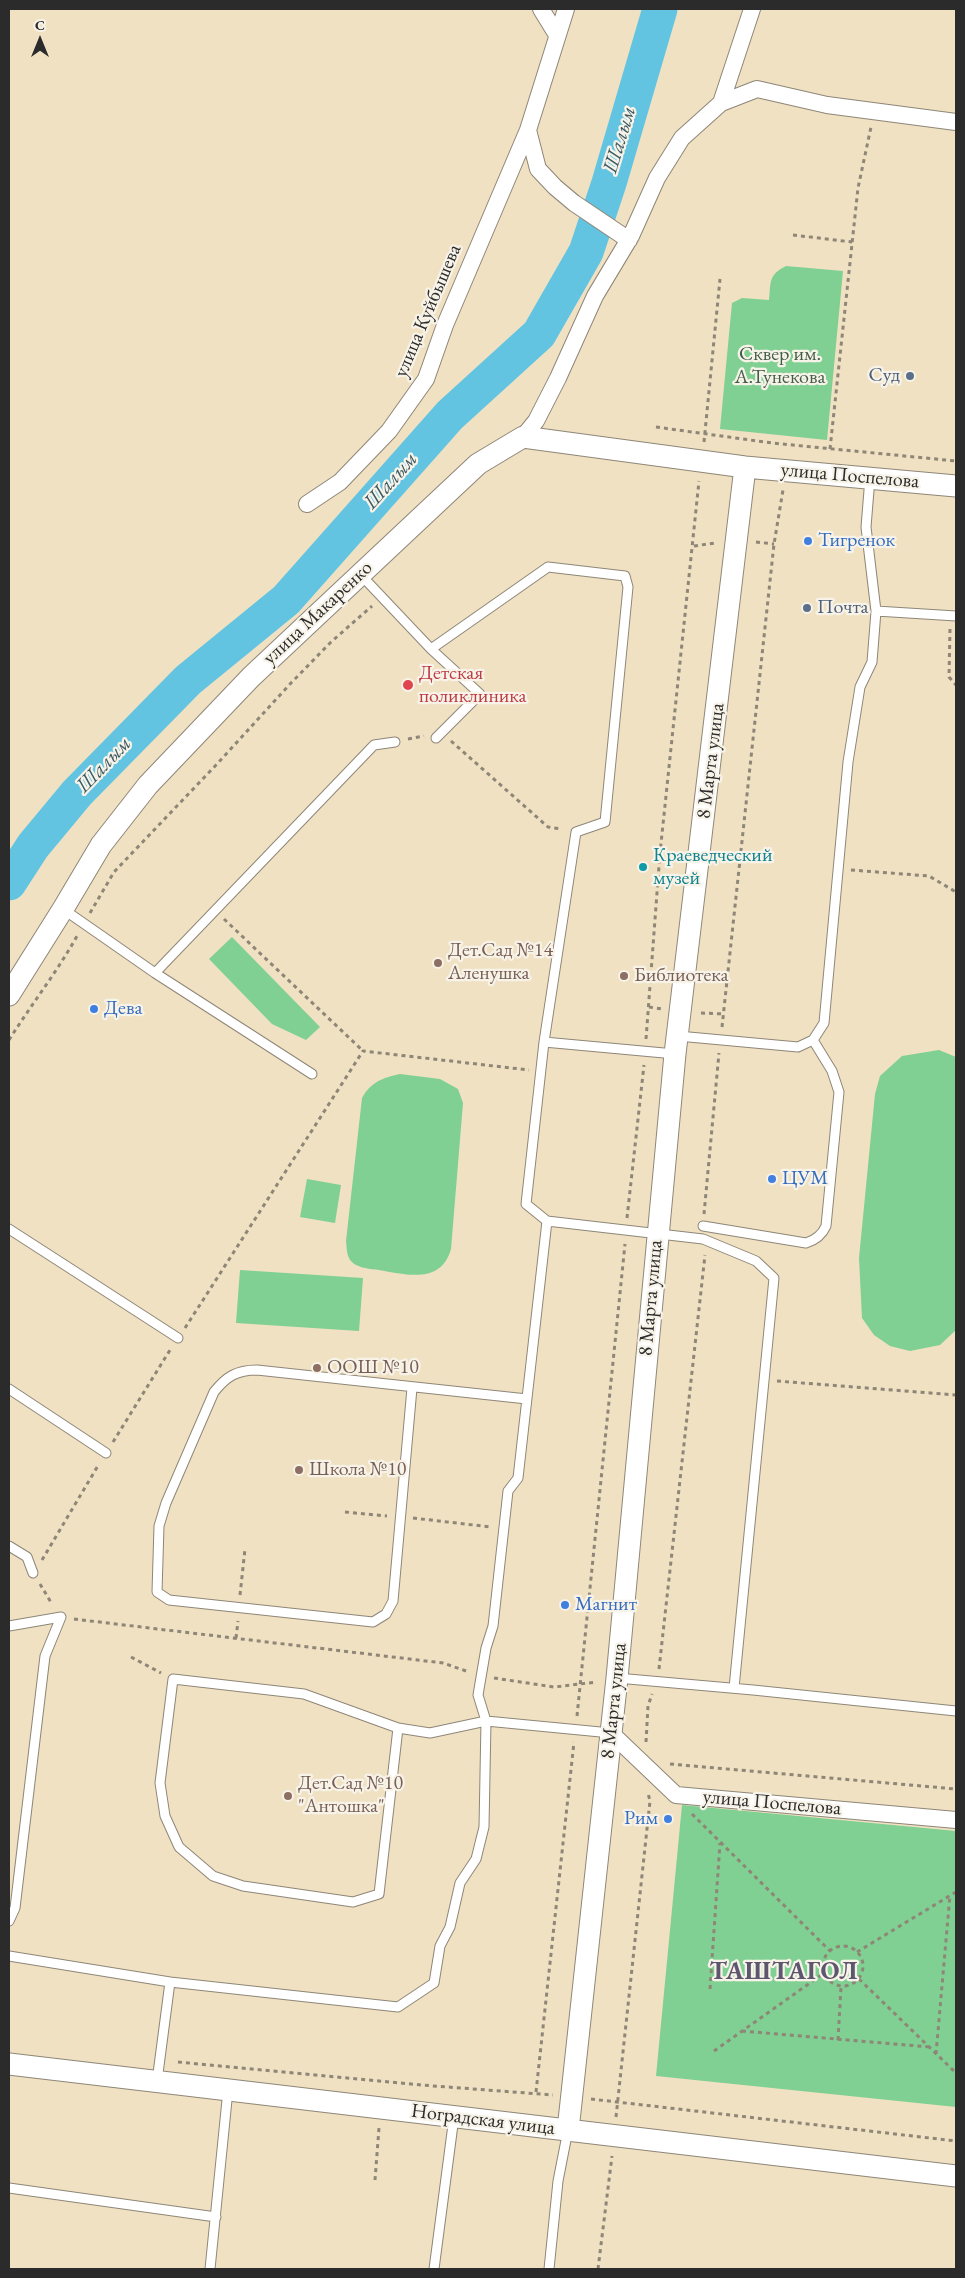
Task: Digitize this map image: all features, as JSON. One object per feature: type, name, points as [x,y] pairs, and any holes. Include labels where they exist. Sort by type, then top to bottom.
[{"type":"street","points":[[541,9],[557,36]]},
{"type":"street","name":"улица Куйбышева","points":[[307,504],[340,482],[389,431],[426,379],[445,325],[528,130],[566,9]]},
{"type":"street","points":[[721,103],[752,9]]},
{"type":"street","points":[[523,437],[536,421],[558,378],[595,296],[628,240],[657,178],[682,138],[721,103],[757,88],[827,105],[956,122]]},
{"type":"street","points":[[528,130],[538,169],[555,188],[628,240]]},
{"type":"street","points":[[523,437],[744,467]]},
{"type":"street","name":"улица Макаренко","points":[[9,995],[63,910],[101,845],[148,785],[250,677],[478,464],[523,437]]},
{"type":"street","name":"улица Поспелова","points":[[744,467],[956,486]]},
{"type":"street","name":"8 Марта улица","points":[[568,2130],[617,1680],[657,1232],[744,467]]},
{"type":"street","name":"улица Поспелова","points":[[611,1733],[676,1795],[956,1820]]},
{"type":"street","name":"Ноградская улица","points":[[9,2064],[615,2134],[956,2176]]},
{"type":"lane","points":[[544,1042],[645,1051],[677,1045],[720,1042],[798,1047],[813,1040],[824,1024],[850,753],[860,687],[872,662],[876,611],[866,527],[870,478]]},
{"type":"lane","points":[[431,649],[548,568],[625,576],[628,588],[605,822],[576,832],[544,1042],[526,1204],[547,1221],[657,1232],[703,1239],[756,1261],[774,1278],[734,1688]]},
{"type":"lane","points":[[360,574],[431,649],[480,694],[438,735]]},
{"type":"lane","points":[[876,611],[954,616]]},
{"type":"lane","points":[[154,973],[374,745],[395,742]]},
{"type":"lane","points":[[63,910],[154,973],[312,1074]]},
{"type":"lane","points":[[703,1226],[806,1243],[813,1241],[824,1232],[838,1092],[832,1071],[813,1040]]},
{"type":"lane","points":[[9,1956],[170,1982],[398,2006],[434,1983],[440,1946],[450,1927],[460,1883],[476,1860],[484,1827],[486,1721],[478,1695],[486,1648],[493,1626],[508,1491],[518,1478],[547,1221]]},
{"type":"lane","points":[[9,1229],[178,1338]]},
{"type":"lane","points":[[412,1388],[393,1601],[386,1614],[372,1622],[169,1600],[157,1592],[159,1526],[166,1503],[214,1392],[225,1378],[243,1370],[256,1370],[527,1399]]},
{"type":"lane","points":[[9,1389],[106,1453]]},
{"type":"lane","points":[[9,1546],[27,1557],[33,1574]]},
{"type":"lane","points":[[9,1626],[61,1617]]},
{"type":"lane","points":[[9,1921],[16,1908],[46,1656],[61,1617]]},
{"type":"lane","points":[[398,1728],[379,1894],[353,1902],[243,1886],[213,1876],[179,1847],[165,1816],[160,1784],[173,1679],[304,1694],[398,1728],[430,1733],[486,1721],[611,1733]]},
{"type":"lane","points":[[617,1680],[734,1688],[956,1711]]},
{"type":"lane","points":[[157,2081],[170,1982]]},
{"type":"lane","points":[[210,2269],[228,2089]]},
{"type":"lane","points":[[434,2269],[454,2116]]},
{"type":"lane","points":[[549,2269],[559,2176],[568,2130]]},
{"type":"lane","points":[[9,2188],[216,2216]]},
{"type":"path","points":[[830,449],[858,188],[874,111]]},
{"type":"path","points":[[793,235],[852,242]]},
{"type":"path","points":[[536,2092],[576,1729],[578,1684],[645,1051],[660,854],[720,278]]},
{"type":"path","points":[[656,427],[830,449],[956,461]]},
{"type":"path","points":[[703,1226],[720,1042],[725,1014],[774,544],[786,470],[788,444]]},
{"type":"path","points":[[9,1040],[39,992],[65,957],[114,872],[291,683],[331,642],[382,597]]},
{"type":"path","points":[[954,616],[949,676],[956,685]]},
{"type":"path","points":[[395,742],[422,736],[438,735],[548,827],[576,832]]},
{"type":"path","points":[[838,869],[929,876],[956,892]]},
{"type":"path","points":[[215,910],[363,1051],[540,1072]]},
{"type":"path","points":[[363,1051],[178,1338],[33,1574],[61,1617],[443,1663],[481,1676],[554,1687],[617,1680]]},
{"type":"path","points":[[598,2269],[615,2134],[650,1801],[644,1764],[648,1706],[660,1666],[705,1253],[703,1239]]},
{"type":"path","points":[[764,1380],[956,1395]]},
{"type":"path","points":[[345,1512],[504,1528]]},
{"type":"path","points":[[130,1657],[173,1679]]},
{"type":"path","points":[[644,1764],[671,1764],[956,1789]]},
{"type":"path","points":[[688,1811],[830,1951]]},
{"type":"path","points":[[710,1988],[720,1842]]},
{"type":"path","points":[[857,1952],[956,1892]]},
{"type":"path","points":[[936,2054],[950,1895]]},
{"type":"path","points":[[840,1946],[852,1948],[857,1952],[863,1966],[859,1979],[853,1984],[841,1986],[834,1984],[824,1974],[824,1958],[830,1951],[840,1946]]},
{"type":"path","points":[[714,2051],[824,1974]]},
{"type":"path","points":[[859,1979],[956,2073]]},
{"type":"path","points":[[838,2040],[841,1986]]},
{"type":"path","points":[[742,2032],[930,2048]]},
{"type":"path","points":[[160,2060],[421,2085],[536,2092],[956,2141]]},
{"type":"green space","name":"Сквер им. А.Тунекова","points":[[786,266],[843,271],[827,440],[720,429],[732,303],[742,298],[769,300],[773,276]]},
{"type":"green space","points":[[232,937],[320,1027],[306,1040],[272,1024],[209,959]]},
{"type":"green space","points":[[939,1050],[956,1057],[956,1330],[940,1345],[910,1351],[890,1346],[874,1335],[862,1318],[859,1258],[875,1094],[880,1076],[902,1056]]},
{"type":"green space","points":[[400,1074],[440,1079],[458,1089],[463,1103],[451,1249],[440,1268],[431,1272],[412,1275],[356,1265],[348,1256],[346,1241],[362,1098],[373,1084]]},
{"type":"green space","points":[[307,1179],[341,1185],[335,1223],[300,1217]]},
{"type":"green space","points":[[240,1270],[363,1278],[359,1331],[236,1323]]},
{"type":"green space","points":[[682,1805],[956,1831],[956,2107],[656,2076]]},
{"type":"waterway","name":"Шалым","points":[[9,883],[33,846],[77,793],[188,680],[286,600],[450,415],[539,334],[586,252],[609,183],[660,9]]},
{"type":"place","name":"Суд","points":[[910,376]]},
{"type":"place","name":"Тигренок","points":[[808,541]]},
{"type":"place","name":"Почта","points":[[807,608]]},
{"type":"place","name":"Детская поликлиника","points":[[408,685]]},
{"type":"place","name":"Краеведческий музей","points":[[643,867]]},
{"type":"place","name":"Дет.Сад №14 Аленушка","points":[[438,963]]},
{"type":"place","name":"Библиотека","points":[[624,976]]},
{"type":"place","name":"Дева","points":[[94,1009]]},
{"type":"place","name":"ЦУМ","points":[[772,1179]]},
{"type":"place","name":"ООШ №10","points":[[317,1368]]},
{"type":"place","name":"Школа №10","points":[[299,1470]]},
{"type":"place","name":"Магнит","points":[[565,1605]]},
{"type":"place","name":"Дет.Сад №10 \"Антошка\"","points":[[288,1796]]},
{"type":"place","name":"Рим","points":[[668,1819]]},
{"type":"district","name":"ТАШТАГОЛ","points":[[784,1972]]}]
